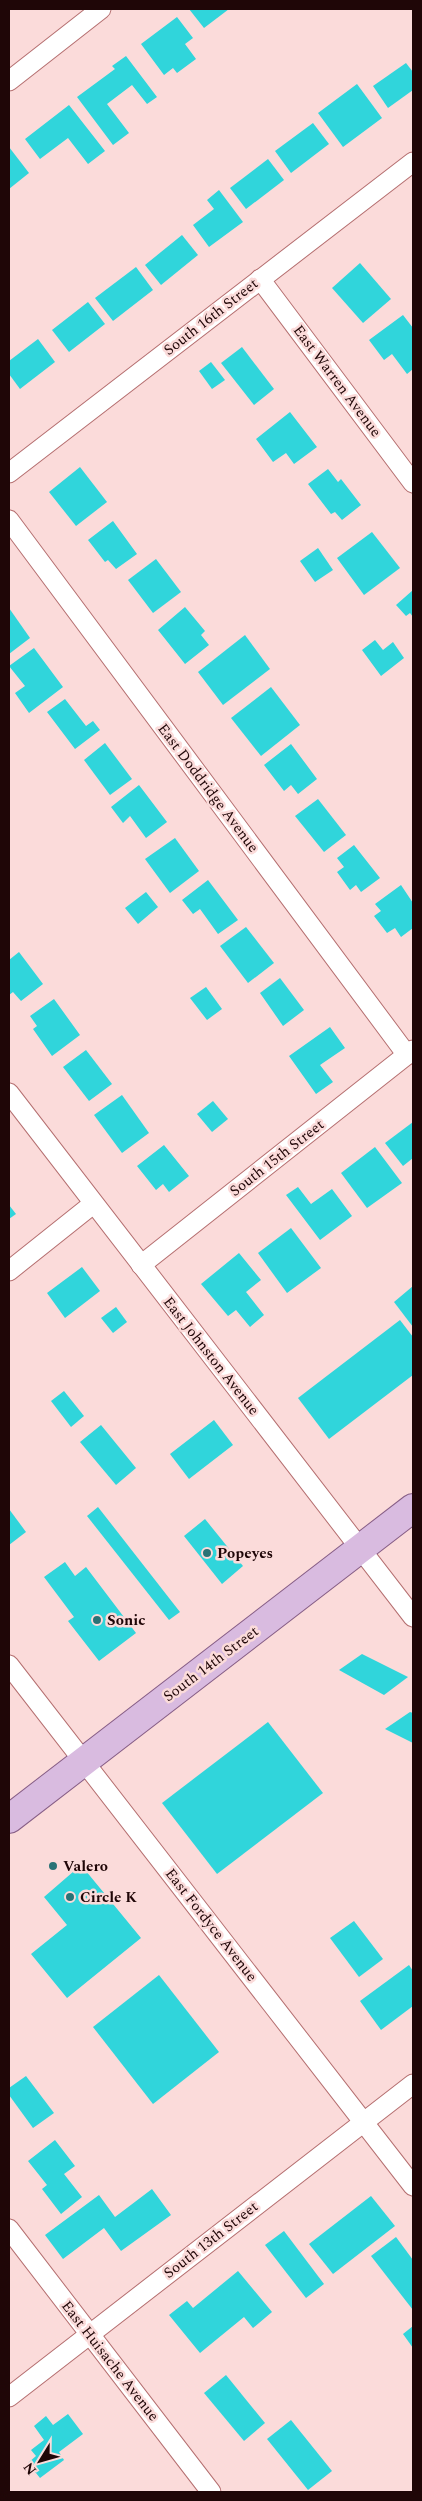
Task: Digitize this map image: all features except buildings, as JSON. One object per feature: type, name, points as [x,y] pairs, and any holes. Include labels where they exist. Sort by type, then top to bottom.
[{"type":"main road","name":"South 14th Street","points":[[9,1819],[413,1508]]},
{"type":"street","points":[[9,81],[101,9]]},
{"type":"street","name":"South 16th Street","points":[[9,473],[413,162]]},
{"type":"street","name":"East Warren Avenue","points":[[260,279],[413,483]]},
{"type":"street","name":"East Doddridge Avenue","points":[[9,520],[410,1053]]},
{"type":"street","name":"South 15th Street","points":[[141,1265],[410,1053]]},
{"type":"street","name":"East Johnston Avenue","points":[[9,1093],[413,1618]]},
{"type":"street","points":[[9,1271],[93,1204]]},
{"type":"street","name":"East Fordyce Avenue","points":[[9,1665],[413,2186]]},
{"type":"street","name":"South 13th Street","points":[[9,2397],[413,2084]]},
{"type":"street","name":"East Huisache Avenue","points":[[9,2230],[211,2492]]},
{"type":"place","name":"Popeyes","points":[[207,1553]]},
{"type":"place","name":"Sonic","points":[[97,1620]]},
{"type":"place","name":"Valero","points":[[53,1866]]},
{"type":"place","name":"Circle K","points":[[70,1897]]}]
